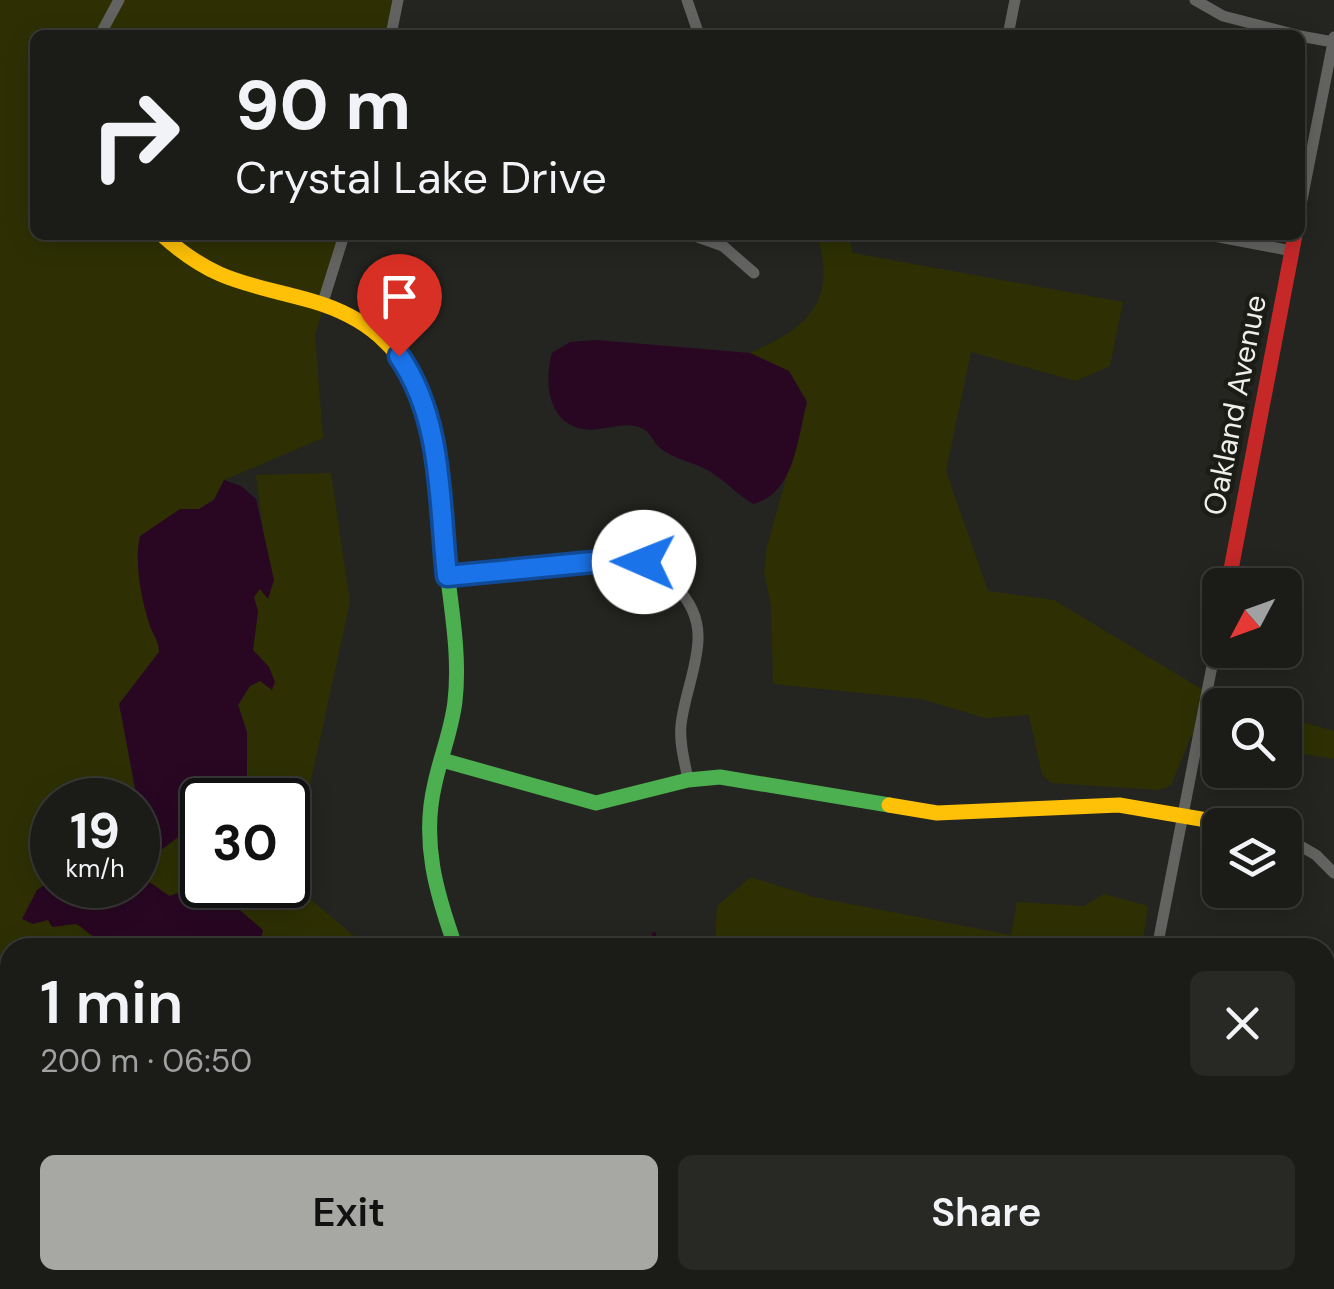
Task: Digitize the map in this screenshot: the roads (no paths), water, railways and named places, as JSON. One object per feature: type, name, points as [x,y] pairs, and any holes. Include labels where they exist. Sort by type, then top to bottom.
[{"type":"street","points":[[103,30],[119,0]]},
{"type":"street","points":[[392,30],[398,0]]},
{"type":"street","points":[[687,0],[696,30]]},
{"type":"street","points":[[1009,30],[1015,0]]},
{"type":"street","points":[[1195,0],[1224,16],[1279,30]]},
{"type":"street","points":[[1305,36],[1334,39],[1305,185]]},
{"type":"street","points":[[167,240],[187,259],[217,278],[322,302],[378,334],[399,356],[422,394],[433,442],[456,687],[429,806],[427,849],[432,882],[452,938]]},
{"type":"street","points":[[322,302],[342,240]]},
{"type":"street","points":[[706,240],[722,246],[754,273]]},
{"type":"street","points":[[1262,240],[1294,243]]},
{"type":"street","name":"Oakland Avenue","points":[[1231,568],[1294,243]]},
{"type":"street","points":[[447,576],[624,559],[644,562],[668,578],[692,610],[698,638],[680,727],[688,780]]},
{"type":"street","points":[[1159,938],[1212,668]]},
{"type":"street","points":[[442,760],[596,803],[688,780],[742,778],[937,813],[1118,805],[1202,818]]},
{"type":"street","points":[[1302,847],[1334,873]]}]
